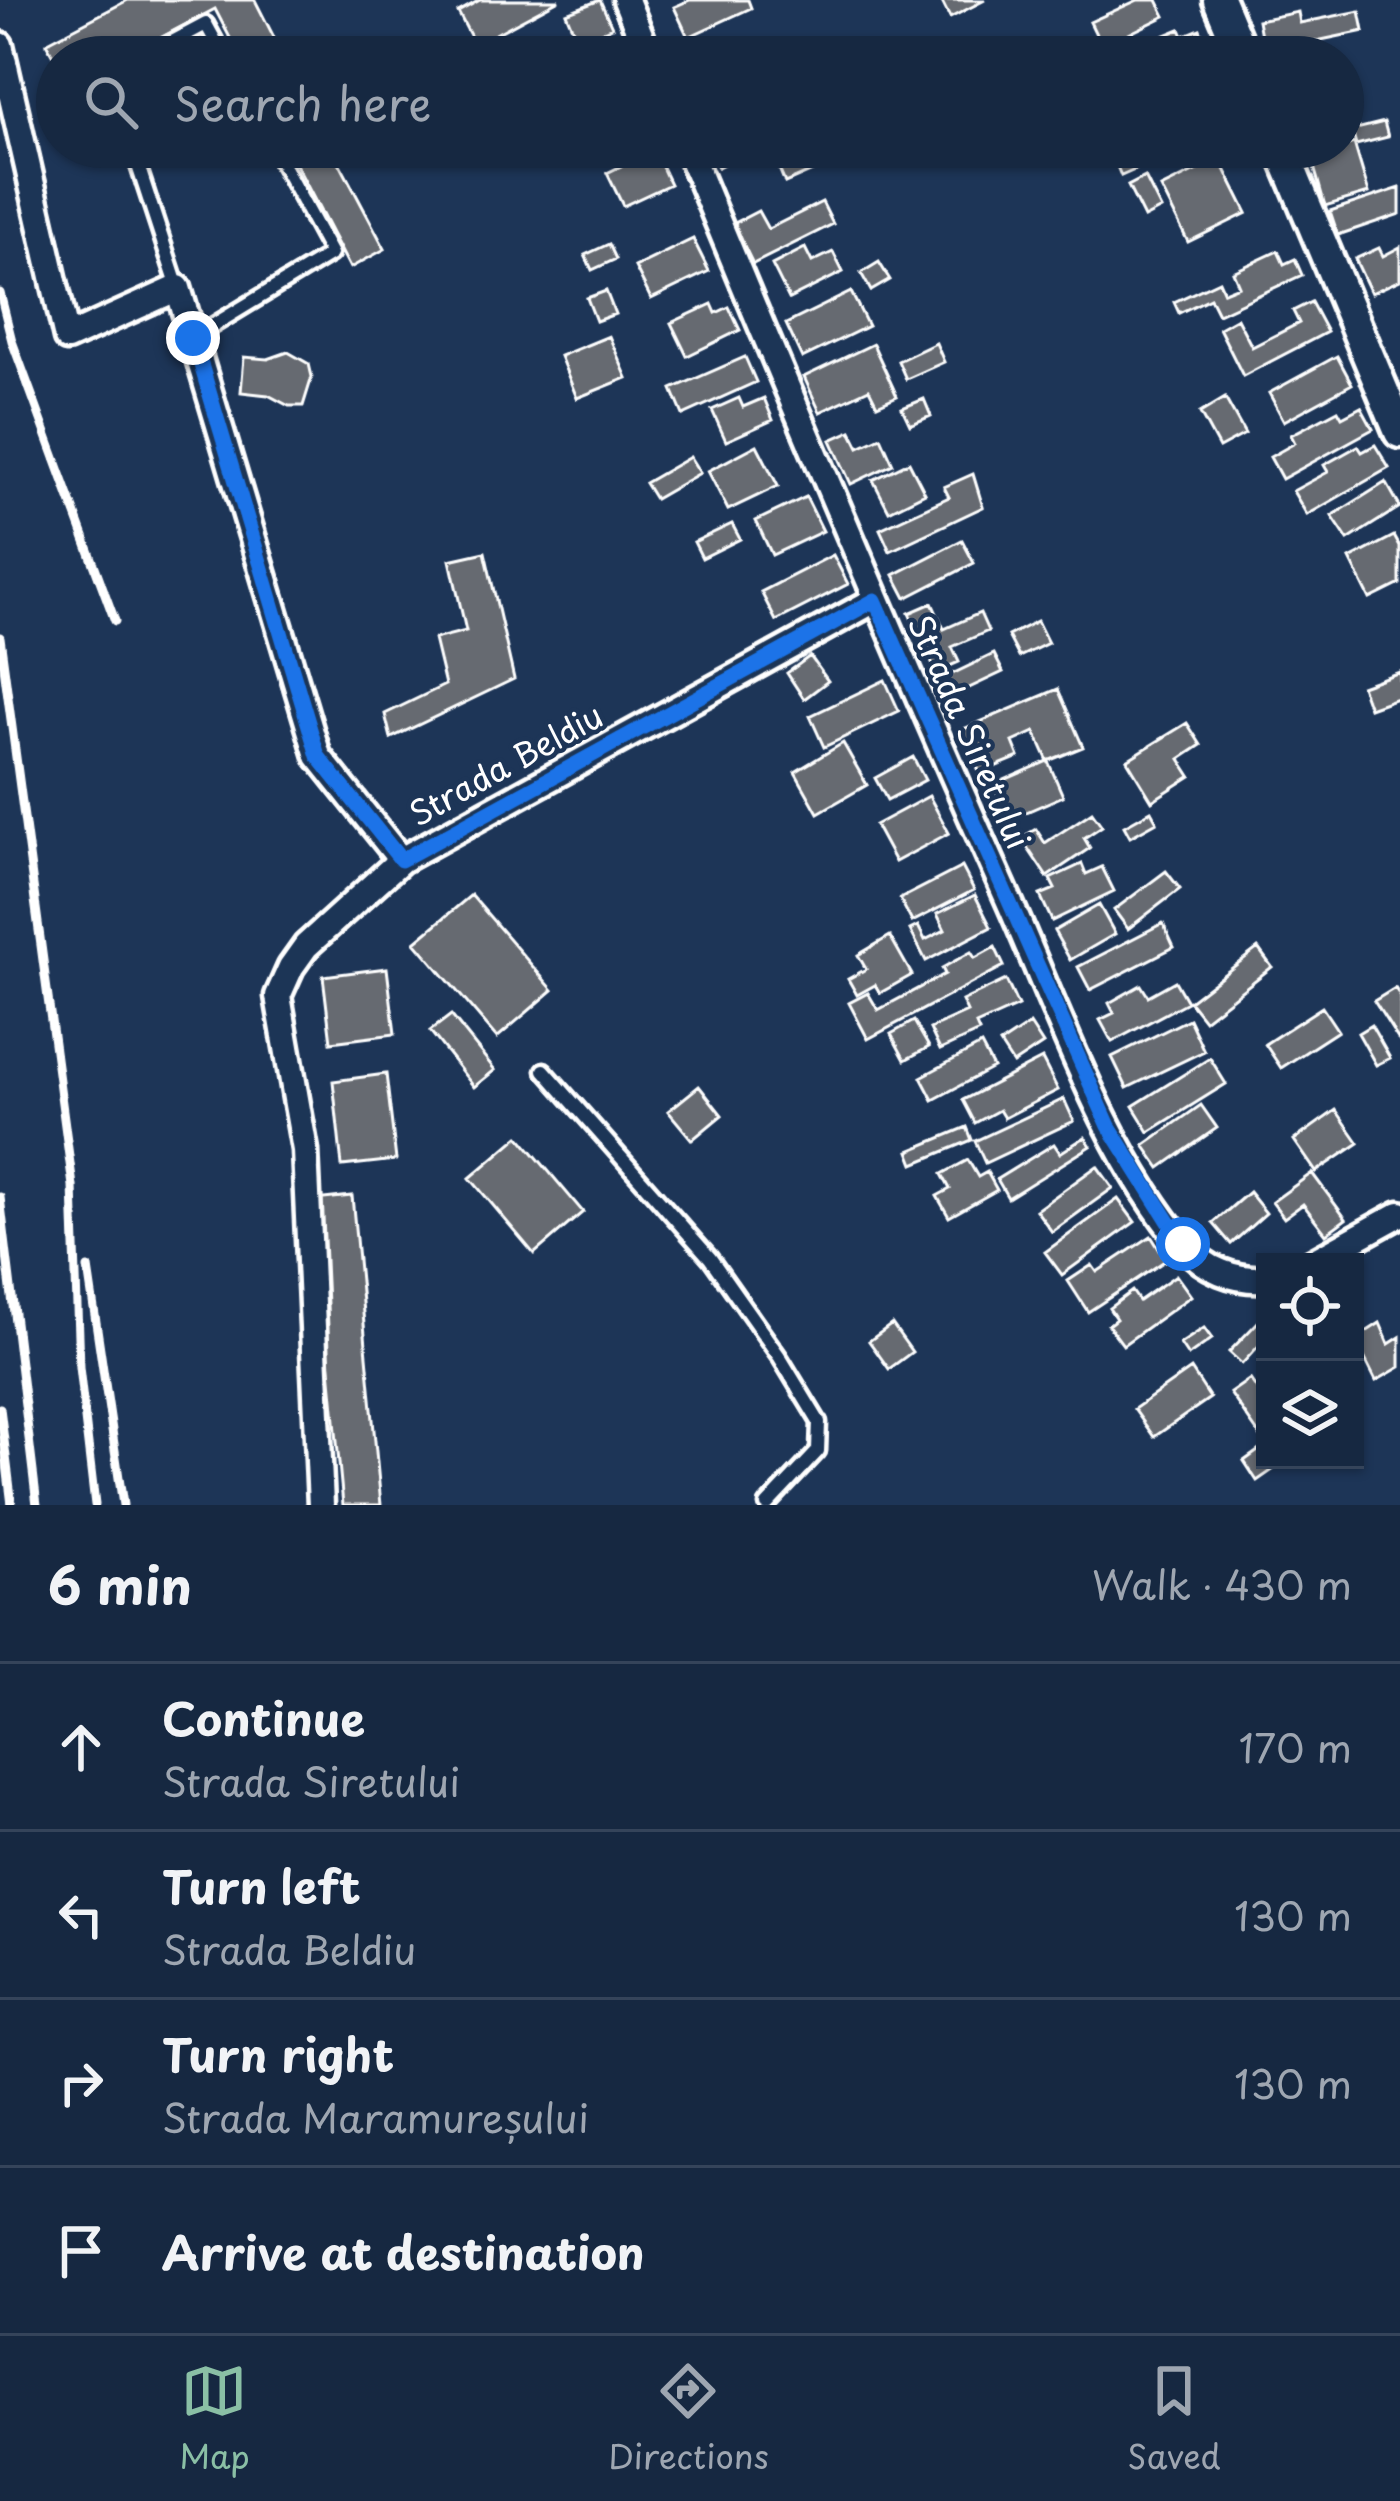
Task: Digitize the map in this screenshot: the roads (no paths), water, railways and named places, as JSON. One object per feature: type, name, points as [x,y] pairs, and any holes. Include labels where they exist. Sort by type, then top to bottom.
[{"type":"street","points":[[626,0],[641,36]]},
{"type":"street","points":[[1219,0],[1234,36]]},
{"type":"street","points":[[0,45],[67,338],[178,288],[318,756],[401,860]]},
{"type":"street","name":"Strada Siretului","points":[[696,168],[875,600],[1099,1106],[1129,1163],[1183,1244],[1201,1262],[1228,1275],[1256,1279]]},
{"type":"street","points":[[1290,168],[1400,432]]},
{"type":"street","name":"Strada Beldiu","points":[[321,1505],[305,1150],[278,996],[291,967],[306,946],[401,860],[875,600]]},
{"type":"street","points":[[1329,1253],[1400,1214]]},
{"type":"lane","points":[[183,36],[206,24],[213,36]]},
{"type":"lane","points":[[139,168],[178,288]]},
{"type":"lane","points":[[193,338],[331,254],[284,168]]},
{"type":"lane","points":[[544,1070],[710,1258],[819,1422],[818,1451],[766,1505]]},
{"type":"railway","points":[[0,293],[12,341],[115,621]]},
{"type":"railway","points":[[0,637],[73,1186],[79,1367],[95,1505]]},
{"type":"railway","points":[[0,1197],[37,1505]]},
{"type":"railway","points":[[88,1268],[123,1505]]},
{"type":"railway","points":[[0,1408],[12,1505]]}]
